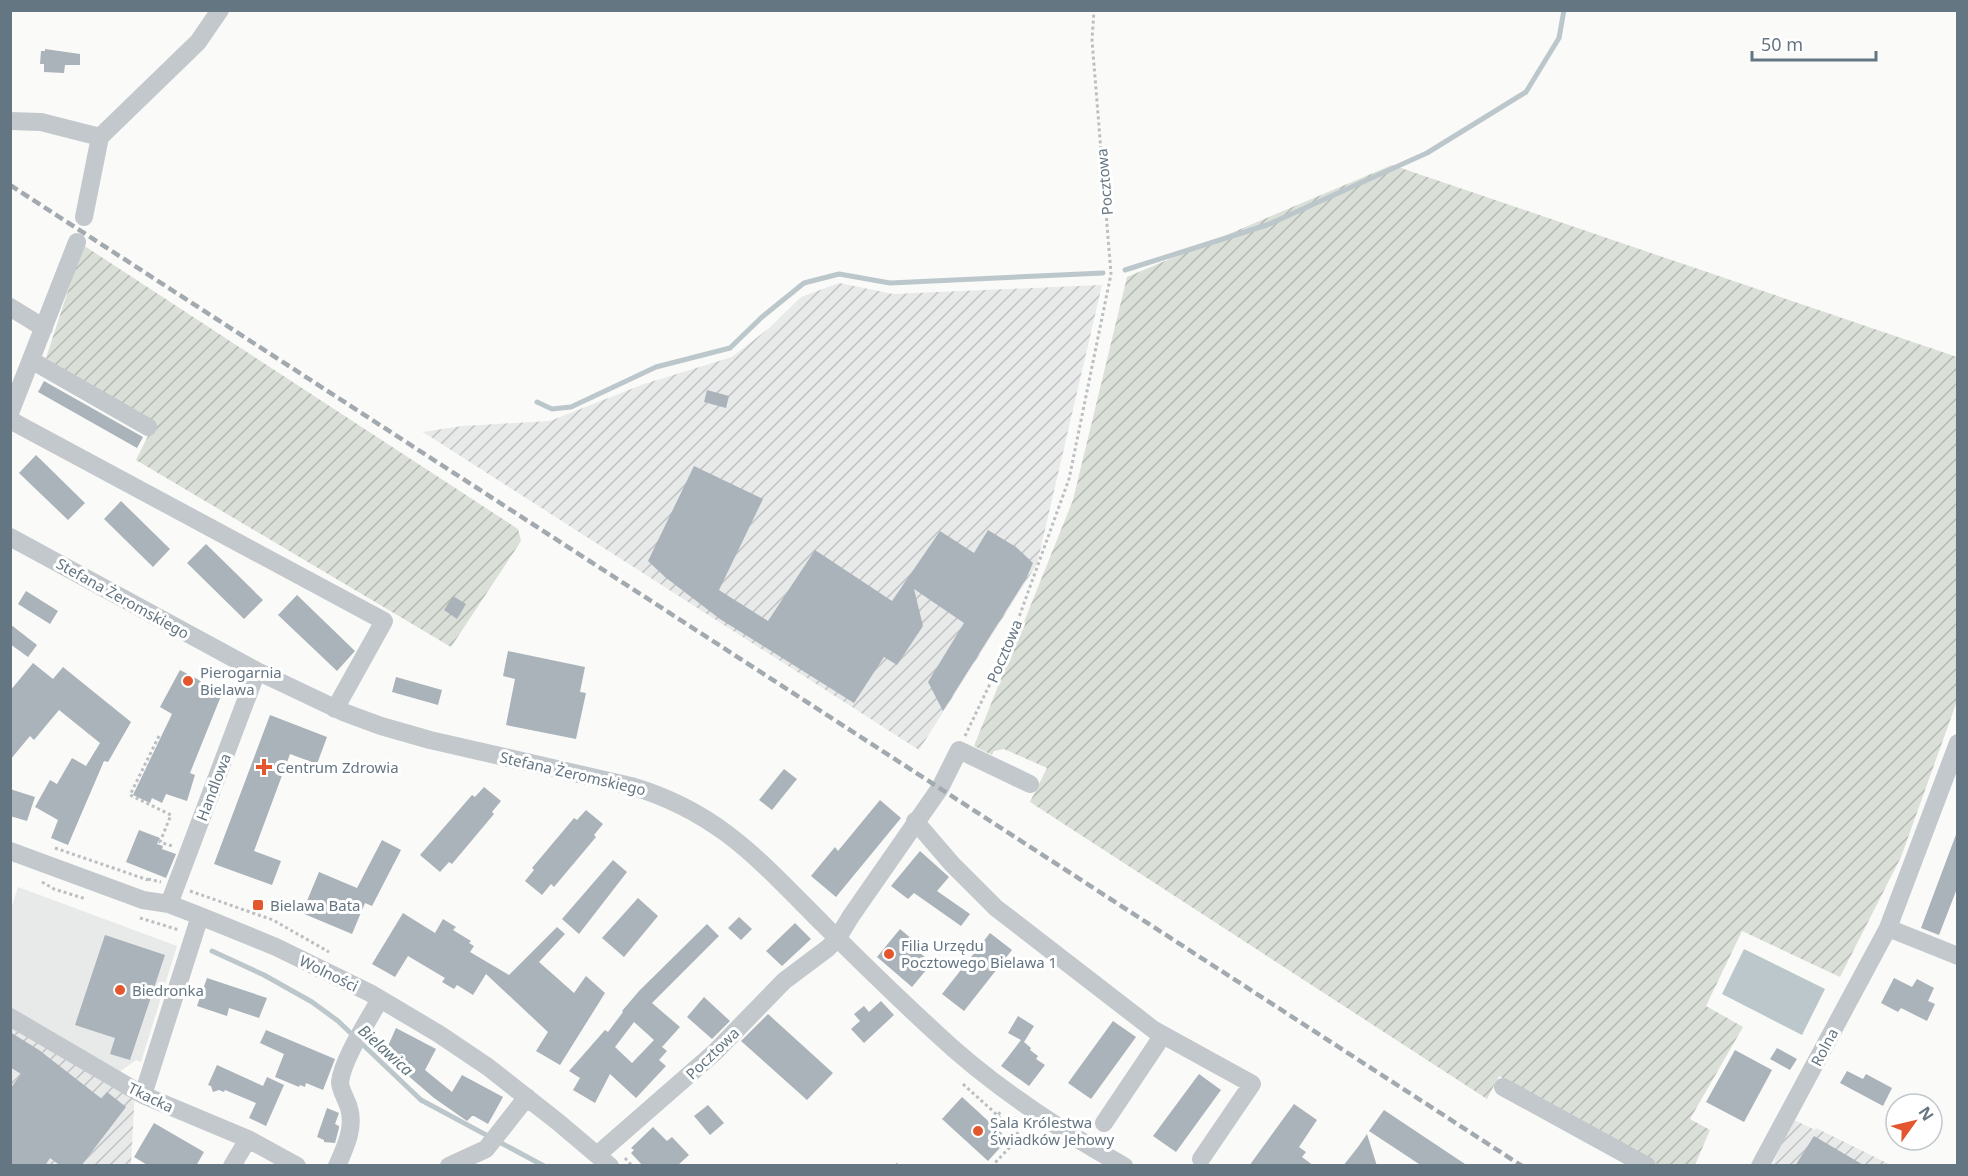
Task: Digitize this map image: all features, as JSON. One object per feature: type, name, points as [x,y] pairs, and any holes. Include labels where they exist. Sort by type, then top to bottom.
[{"type":"street","points":[[84,217],[100,137],[198,42],[220,10]]},
{"type":"street","points":[[10,121],[41,122],[100,137]]},
{"type":"street","points":[[10,413],[77,242]]},
{"type":"street","points":[[10,307],[44,328]]},
{"type":"street","points":[[31,360],[148,427]]},
{"type":"street","points":[[10,420],[384,621],[335,709]]},
{"type":"street","name":"Stefana Żeromskiego","points":[[10,537],[256,671],[335,709],[416,736],[631,786],[674,801],[711,822],[744,846],[837,939],[928,1026],[976,1068],[1036,1112],[1124,1166]]},
{"type":"street","name":"Handlowa","points":[[169,904],[256,671]]},
{"type":"street","name":"Rolna","points":[[1760,1166],[1888,928],[1958,743]]},
{"type":"street","points":[[959,750],[1030,784]]},
{"type":"street","name":"Pocztowa","points":[[604,1160],[784,981],[837,939],[915,821],[940,788],[959,750]]},
{"type":"street","points":[[915,821],[952,864],[996,908],[1163,1035],[1252,1084],[1201,1160]]},
{"type":"street","name":"Wolności","points":[[10,851],[143,900],[169,904],[200,916],[276,947],[380,999],[452,1043],[527,1097],[604,1160]]},
{"type":"street","points":[[143,1095],[200,916]]},
{"type":"street","points":[[1888,928],[1958,956]]},
{"type":"street","points":[[337,1166],[346,1148],[350,1132],[350,1111],[340,1083],[352,1047],[380,999]]},
{"type":"street","name":"Tkacka","points":[[10,1017],[143,1095],[248,1139],[297,1166]]},
{"type":"street","points":[[1104,1123],[1163,1035]]},
{"type":"street","points":[[1503,1086],[1647,1166]]},
{"type":"street","points":[[449,1166],[486,1149],[527,1097]]},
{"type":"street","points":[[232,1166],[248,1139]]},
{"type":"path","name":"Pocztowa","points":[[959,750],[1010,642],[1069,479],[1111,274],[1092,40],[1094,10]]},
{"type":"path","points":[[159,736],[130,795],[171,815],[159,843],[179,849]]},
{"type":"path","points":[[963,1084],[1018,1134],[1011,1146],[992,1166]]},
{"type":"path","points":[[991,1124],[1001,1111]]},
{"type":"shaded area","points":[[1392,165],[1957,357],[1957,701],[1901,857],[1840,977],[1742,931],[1706,1006],[1743,1027],[1690,1119],[1710,1130],[1695,1165],[1659,1165],[1499,1076],[1487,1099],[1030,802],[1047,768],[1004,749],[994,751],[992,755],[974,746],[1073,500],[1127,277]]},
{"type":"shaded area","points":[[83,245],[518,529],[521,541],[451,647],[136,460],[153,426],[46,358]]},
{"type":"shaded area","points":[[839,283],[893,294],[1102,285],[1037,564],[919,750],[423,432],[462,426],[550,421],[644,384],[732,357],[769,328],[801,297]]},
{"type":"shaded area","points":[[18,887],[177,946],[141,1062],[136,1060],[119,1072],[11,1009],[11,909]]},
{"type":"shaded area","points":[[1744,949],[1825,989],[1802,1035],[1722,994]]},
{"type":"shaded area","points":[[11,1017],[135,1090],[131,1165],[11,1166]]},
{"type":"shaded area","points":[[1792,1119],[1815,1130],[1816,1128],[1891,1165],[1772,1166]]},
{"type":"building","points":[[45,49],[80,54],[80,65],[65,65],[64,73],[44,72],[44,64],[40,64],[41,51]]},
{"type":"building","points":[[44,381],[143,437],[137,448],[38,392]]},
{"type":"building","points":[[707,390],[729,396],[726,408],[704,402]]},
{"type":"building","points":[[36,455],[85,503],[68,520],[19,473]]},
{"type":"building","points":[[694,466],[763,499],[719,590],[768,621],[815,550],[892,601],[940,531],[974,553],[988,530],[1016,547],[1033,563],[1026,579],[943,711],[928,682],[964,623],[914,589],[923,626],[897,665],[884,657],[854,703],[720,619],[648,561]]},
{"type":"building","points":[[121,501],[170,549],[153,567],[104,519]]},
{"type":"building","points":[[206,544],[263,600],[244,619],[187,563]]},
{"type":"building","points":[[26,591],[58,611],[50,624],[18,604]]},
{"type":"building","points":[[297,595],[355,651],[337,671],[278,615]]},
{"type":"building","points":[[453,596],[466,604],[457,619],[444,610]]},
{"type":"building","points":[[10,624],[37,645],[28,657],[10,644]]},
{"type":"building","points":[[508,651],[585,667],[580,692],[586,693],[576,739],[506,725],[515,679],[503,676]]},
{"type":"building","points":[[33,663],[53,679],[63,667],[131,722],[108,762],[104,761],[68,845],[51,838],[58,820],[35,807],[50,780],[57,784],[72,758],[86,766],[100,743],[59,710],[34,740],[30,736],[10,760],[10,691]]},
{"type":"building","points":[[180,670],[201,681],[198,687],[221,696],[190,773],[195,775],[187,801],[166,794],[162,803],[152,798],[150,803],[133,795],[172,714],[160,707]]},
{"type":"building","points":[[396,677],[442,690],[438,705],[392,692]]},
{"type":"building","points":[[270,715],[327,737],[317,764],[290,754],[254,851],[281,861],[272,885],[214,864]]},
{"type":"building","points":[[784,769],[797,779],[772,810],[759,800]]},
{"type":"building","points":[[484,787],[501,801],[492,812],[494,814],[452,864],[449,862],[440,872],[420,855],[472,795],[475,797]]},
{"type":"building","points":[[10,789],[35,797],[27,821],[10,816]]},
{"type":"building","points":[[880,800],[901,818],[836,897],[811,876],[835,847],[838,851]]},
{"type":"building","points":[[586,810],[603,824],[594,835],[596,837],[554,887],[551,884],[542,895],[525,881],[534,870],[532,868],[574,818],[577,820]]},
{"type":"building","points":[[139,830],[160,838],[157,844],[163,846],[162,849],[176,854],[166,878],[126,862]]},
{"type":"building","points":[[1957,832],[1958,886],[1939,935],[1921,928]]},
{"type":"building","points":[[382,840],[401,850],[372,906],[365,903],[352,934],[302,913],[319,872],[357,888]]},
{"type":"building","points":[[920,851],[949,877],[937,891],[970,914],[961,926],[914,893],[908,899],[891,886]]},
{"type":"building","points":[[613,860],[627,872],[579,934],[562,919]]},
{"type":"building","points":[[638,898],[658,916],[624,957],[602,938]]},
{"type":"building","points":[[403,913],[435,933],[443,919],[456,927],[453,930],[471,941],[469,943],[474,946],[470,952],[509,975],[557,927],[565,934],[539,962],[574,993],[586,976],[605,993],[560,1065],[536,1051],[548,1032],[486,974],[473,995],[457,985],[454,989],[442,982],[445,978],[408,956],[395,977],[372,964]]},
{"type":"building","points":[[739,917],[752,929],[741,940],[728,928]]},
{"type":"building","points":[[795,923],[811,939],[782,966],[766,951]]},
{"type":"building","points":[[707,924],[719,936],[652,1003],[680,1027],[662,1047],[667,1051],[659,1060],[666,1066],[636,1098],[610,1074],[595,1103],[573,1090],[580,1078],[569,1071],[605,1030],[608,1032],[639,991]],"holes":[[[634,1022],[654,1040],[632,1063],[615,1047]]]},
{"type":"building","points":[[900,929],[913,940],[909,944],[932,963],[912,987],[877,957]]},
{"type":"building","points":[[990,933],[1012,950],[964,1011],[942,994]]},
{"type":"building","name":"Biedronka","points":[[105,935],[165,955],[130,1060],[110,1054],[115,1038],[75,1025]]},
{"type":"building","points":[[207,978],[267,998],[259,1018],[229,1008],[227,1016],[197,1006]]},
{"type":"building","points":[[1894,978],[1912,987],[1917,979],[1934,988],[1928,1001],[1935,1004],[1927,1021],[1901,1008],[1898,1012],[1881,1003]]},
{"type":"building","points":[[704,997],[730,1021],[712,1039],[687,1017]]},
{"type":"building","points":[[881,1001],[894,1015],[864,1043],[851,1029],[860,1021],[854,1014],[864,1006],[869,1012]]},
{"type":"building","points":[[768,1014],[833,1073],[807,1100],[741,1041]]},
{"type":"building","points":[[1018,1016],[1034,1026],[1024,1042],[1038,1056],[1036,1059],[1045,1065],[1029,1086],[1001,1066],[1021,1040],[1008,1033]]},
{"type":"building","points":[[1113,1021],[1136,1037],[1091,1099],[1068,1083]]},
{"type":"building","points":[[396,1028],[436,1049],[425,1070],[452,1092],[462,1075],[503,1097],[488,1124],[474,1116],[467,1121],[434,1098],[384,1055]]},
{"type":"building","points":[[266,1030],[335,1059],[323,1090],[306,1083],[305,1087],[300,1085],[299,1087],[275,1077],[284,1054],[260,1043]]},
{"type":"building","points":[[10,1032],[39,1050],[102,1099],[107,1092],[126,1107],[81,1166],[61,1166],[50,1158],[45,1166],[10,1166],[10,1089],[21,1074],[10,1067]]},
{"type":"building","points":[[1777,1048],[1797,1059],[1790,1070],[1770,1059]]},
{"type":"building","points":[[1735,1050],[1772,1070],[1744,1122],[1706,1102]]},
{"type":"building","points":[[217,1065],[263,1086],[267,1077],[284,1085],[266,1126],[249,1118],[256,1103],[225,1090],[224,1092],[219,1090],[213,1092],[211,1086],[208,1085]]},
{"type":"building","points":[[1847,1071],[1863,1079],[1866,1074],[1892,1088],[1890,1092],[1884,1092],[1883,1106],[1840,1083]]},
{"type":"building","points":[[1199,1074],[1221,1090],[1176,1152],[1153,1136]]},
{"type":"building","name":"Sala Królestwa Świadków Jehowy","points":[[962,1097],[1008,1139],[988,1161],[942,1119]]},
{"type":"building","points":[[1294,1104],[1317,1120],[1299,1147],[1306,1152],[1302,1157],[1314,1166],[1249,1166]]},
{"type":"building","points":[[708,1105],[724,1123],[710,1135],[694,1116]]},
{"type":"building","points":[[327,1108],[339,1113],[335,1124],[339,1128],[335,1143],[324,1142],[317,1137]]},
{"type":"building","points":[[1384,1110],[1468,1166],[1422,1166],[1369,1131]]},
{"type":"building","points":[[154,1123],[204,1152],[196,1166],[149,1166],[134,1157]]},
{"type":"building","points":[[653,1127],[667,1141],[672,1137],[689,1155],[677,1166],[643,1166],[631,1153],[634,1150],[631,1148]]},
{"type":"building","points":[[1367,1134],[1377,1166],[1343,1166],[1358,1147]]},
{"type":"building","points":[[1814,1136],[1865,1166],[1795,1166]]},
{"type":"waterway","points":[[1125,270],[1267,225],[1427,153],[1526,92],[1559,38],[1564,10]]},
{"type":"waterway","points":[[537,402],[552,409],[571,407],[656,367],[730,348],[762,317],[804,283],[839,274],[890,283],[1103,273]]},
{"type":"waterway","name":"Bielawica","points":[[212,951],[264,975],[312,1002],[338,1021],[421,1100],[544,1166]]},
{"type":"railway","points":[[10,185],[1522,1166]]},
{"type":"place","name":"Pierogarnia Bielawa","points":[[188,681]]},
{"type":"place","name":"Centrum Zdrowia","points":[[264,767]]},
{"type":"place","name":"Bielawa Bata","points":[[258,905]]},
{"type":"place","name":"Filia Urzędu Pocztowego Bielawa 1","points":[[889,954]]},
{"type":"place","name":"Biedronka","points":[[120,990]]},
{"type":"place","name":"Sala Królestwa Świadków Jehowy","points":[[978,1131]]}]
